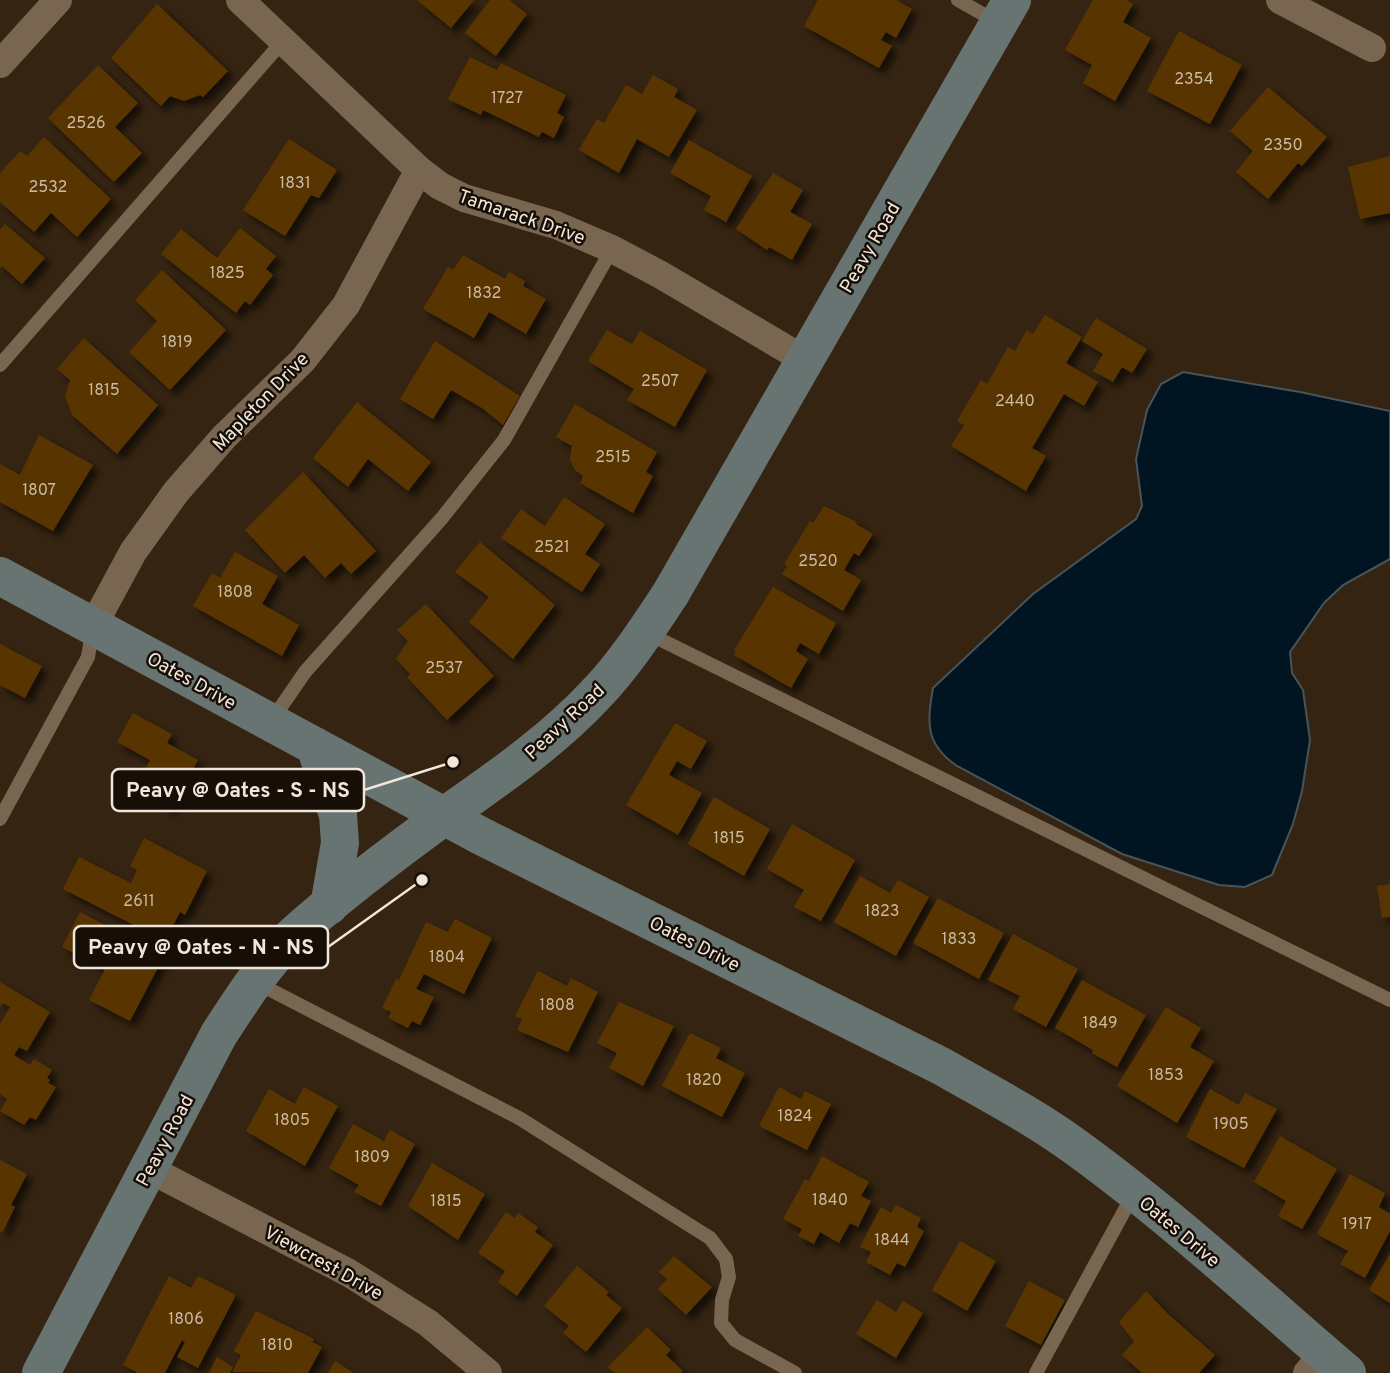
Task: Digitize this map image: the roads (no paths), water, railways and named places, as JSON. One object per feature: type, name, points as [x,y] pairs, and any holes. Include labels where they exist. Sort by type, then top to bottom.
[{"type":"street","points":[[0,64],[58,0]]},
{"type":"street","name":"Tamarack Drive","points":[[240,0],[419,170],[440,186],[464,198],[556,225],[612,249],[804,360]]},
{"type":"street","points":[[1280,0],[1372,48]]},
{"type":"street","name":"Peavy Road","points":[[49,1367],[219,1034],[254,981],[294,935],[329,906],[444,816],[526,758],[595,695],[645,632],[671,593],[1005,11]]},
{"type":"street","name":"Mapleton Drive","points":[[93,626],[133,552],[176,492],[224,438],[303,360],[346,304],[419,170]]},
{"type":"street","name":"Oates Drive","points":[[0,576],[444,816],[941,1066],[999,1098],[1076,1147],[1135,1193],[1326,1366]]},
{"type":"street","points":[[315,746],[338,815],[340,843],[329,906]]},
{"type":"street","name":"Viewcrest Drive","points":[[149,1169],[349,1273],[428,1322],[488,1373]]},
{"type":"lane","points":[[958,0],[1005,11]]},
{"type":"lane","points":[[0,365],[283,41]]},
{"type":"lane","points":[[270,723],[305,672],[442,518],[504,440],[612,249]]},
{"type":"lane","points":[[0,820],[88,657],[93,626]]},
{"type":"lane","points":[[645,632],[1390,1000]]},
{"type":"lane","points":[[254,981],[519,1118],[710,1238],[726,1259],[729,1277],[722,1300],[721,1324],[735,1340],[795,1373]]},
{"type":"lane","points":[[1037,1373],[1135,1193]]},
{"type":"water","points":[[1183,372],[1390,411],[1390,559],[1343,585],[1324,603],[1290,652],[1292,673],[1303,690],[1310,740],[1302,791],[1293,824],[1272,875],[1245,887],[1219,885],[1122,854],[957,766],[939,749],[931,732],[933,688],[1033,594],[1136,519],[1142,506],[1136,459],[1147,410],[1161,384]]},
{"type":"place","name":"Peavy @ Oates - S - NS","points":[[453,762]]},
{"type":"place","name":"Peavy @ Oates - N - NS","points":[[422,880]]}]
